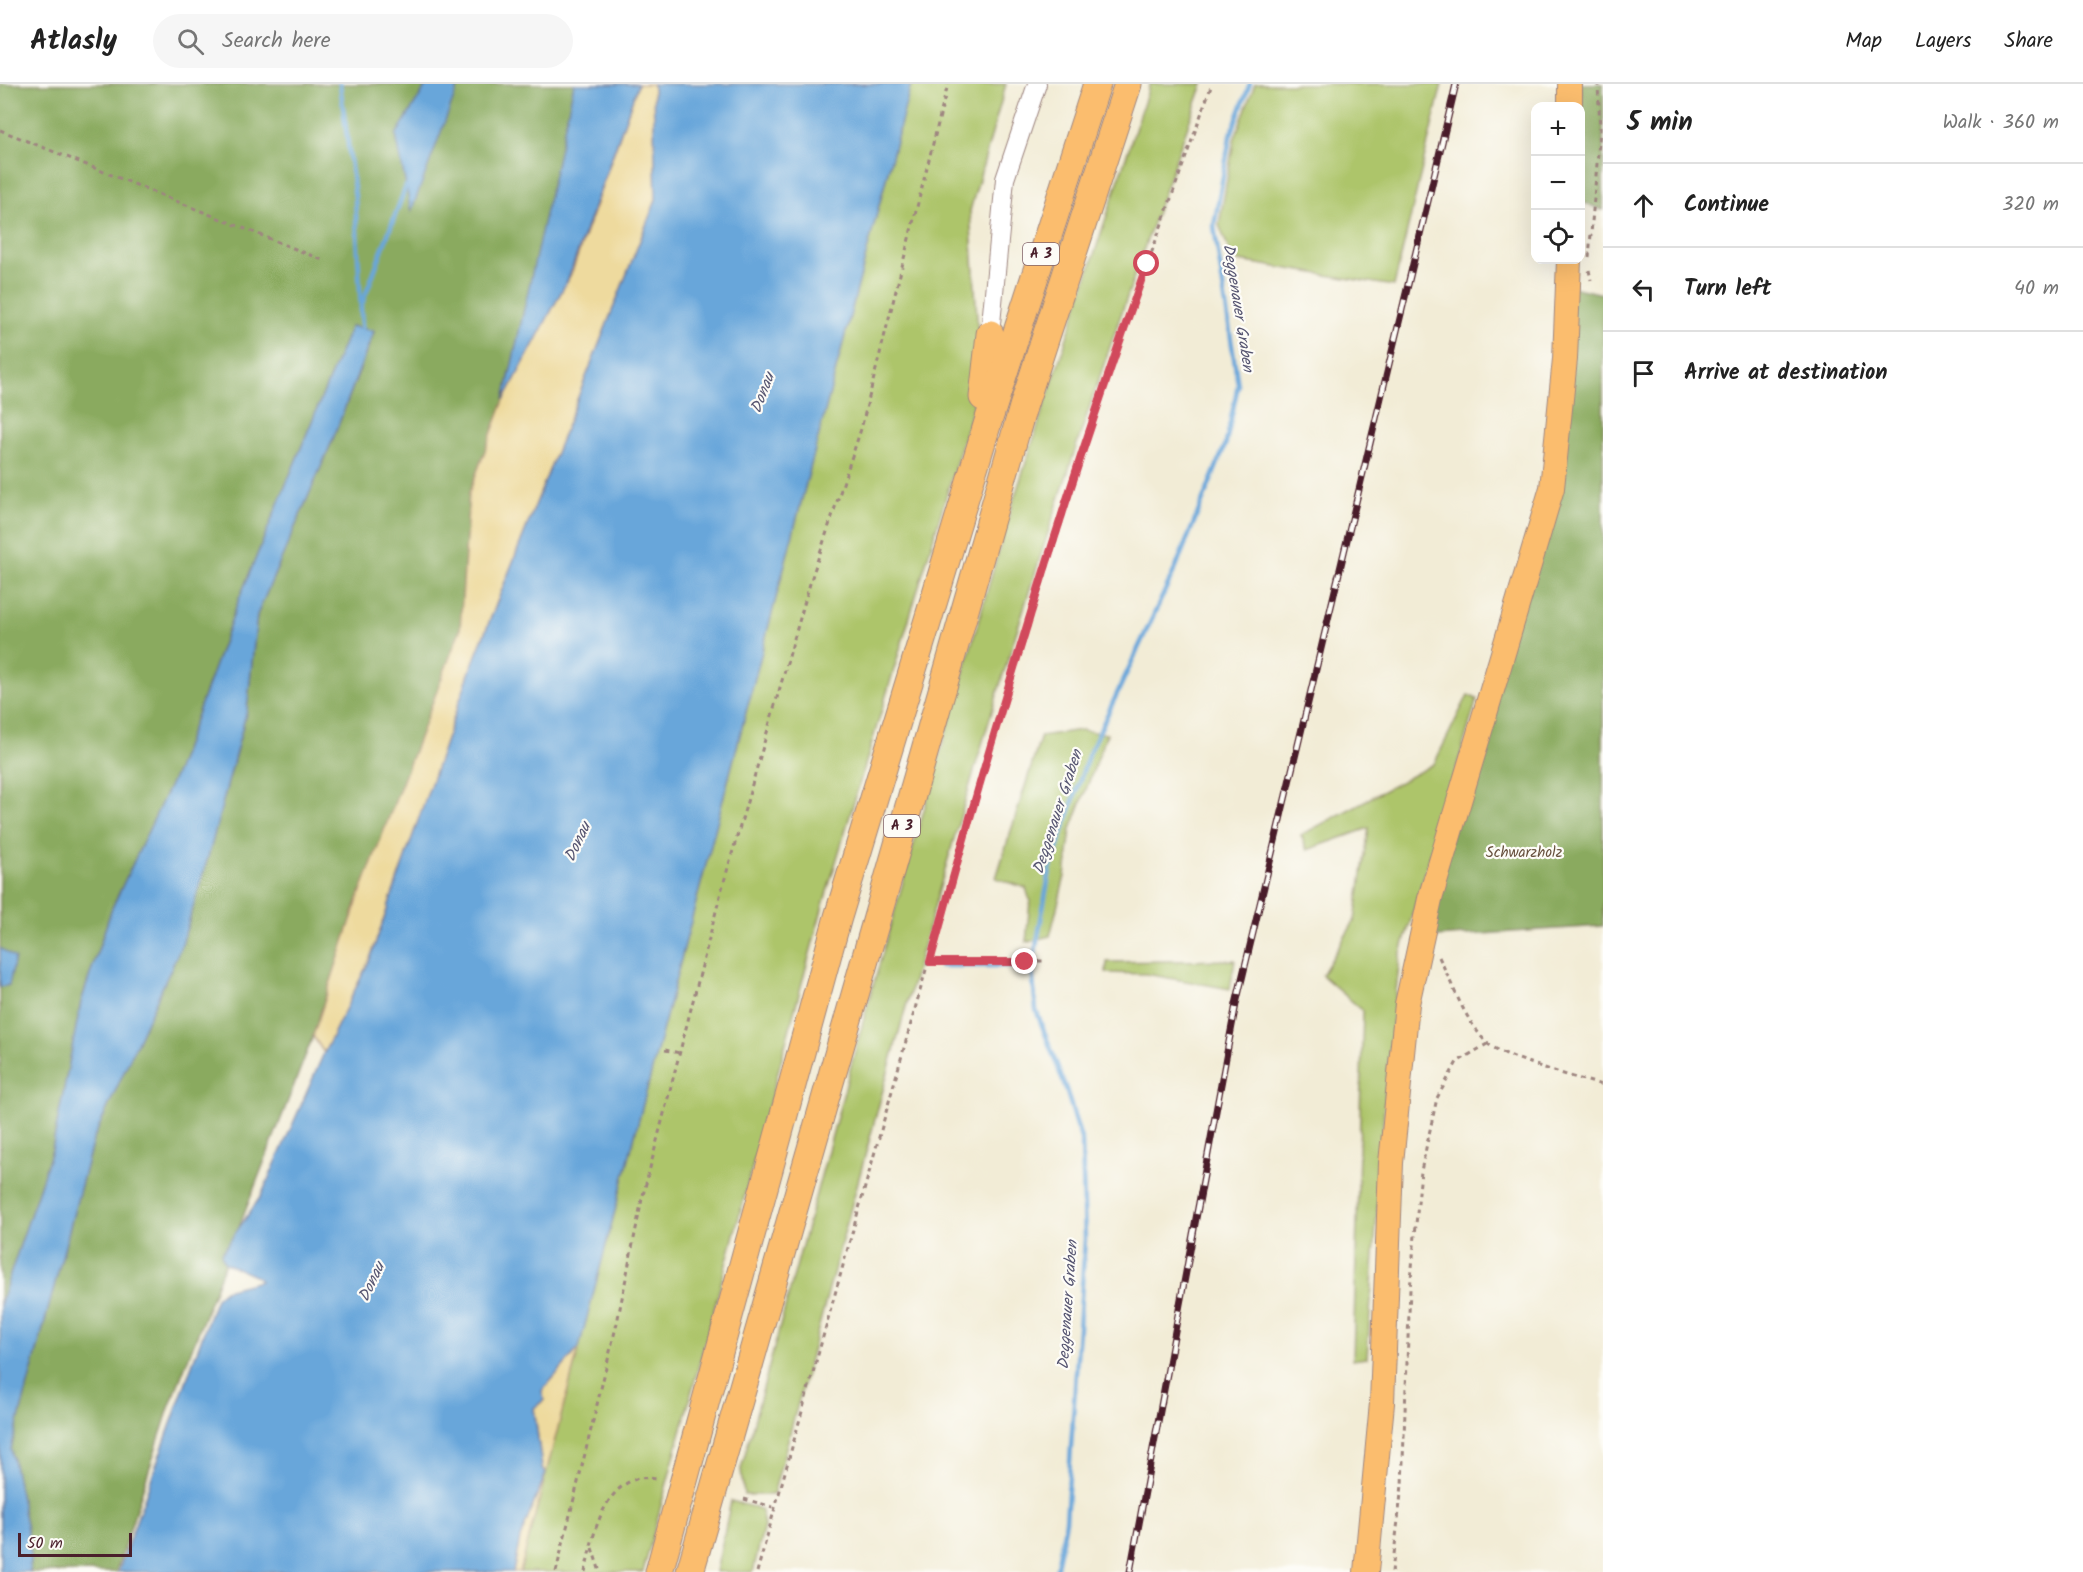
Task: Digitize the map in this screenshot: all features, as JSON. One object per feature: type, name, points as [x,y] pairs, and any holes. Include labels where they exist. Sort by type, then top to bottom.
[{"type":"highway","name":"A 3","points":[[659,1572],[835,928],[987,425],[1097,84]]},
{"type":"highway","name":"A 3","points":[[690,1572],[1023,407],[1128,84]]},
{"type":"highway","points":[[987,425],[983,395],[990,334]]},
{"type":"main road","points":[[1570,84],[1570,102]]},
{"type":"main road","points":[[1366,1572],[1382,1403],[1391,1163],[1407,1004],[1430,899],[1552,488],[1565,359],[1579,283],[1571,264]]},
{"type":"lane","points":[[990,334],[1005,178],[1037,84]]},
{"type":"path","points":[[556,1572],[616,1323],[642,1199],[721,892],[812,580],[861,429],[948,84]]},
{"type":"path","points":[[757,1572],[773,1507],[930,962],[975,795],[1107,377],[1212,84]]},
{"type":"path","points":[[1579,283],[1588,262],[1600,129],[1598,84]]},
{"type":"path","points":[[0,130],[325,261]]},
{"type":"path","points":[[1439,957],[1465,1013],[1488,1044],[1566,1077],[1603,1085]]},
{"type":"path","points":[[930,962],[1042,961]]},
{"type":"path","points":[[1392,1572],[1402,1485],[1410,1289],[1421,1171],[1437,1098],[1457,1062],[1488,1044]]},
{"type":"path","points":[[665,1050],[680,1053]]},
{"type":"path","points":[[585,1572],[591,1545],[611,1498],[637,1478],[659,1479]]},
{"type":"path","points":[[744,1499],[773,1507]]},
{"type":"path","points":[[591,1545],[600,1572]]},
{"type":"green space","points":[[0,84],[575,84],[504,400],[469,493],[460,630],[358,899],[313,1036],[169,1408],[116,1572],[30,1572],[30,1545],[11,1449],[93,1140],[182,944],[211,847],[247,710],[257,615],[333,439],[374,332],[351,326],[239,599],[177,770],[112,908],[81,1002],[52,1150],[0,1305]]},
{"type":"green space","points":[[911,84],[1006,84],[970,211],[981,380],[823,905],[643,1572],[520,1572]]},
{"type":"green space","points":[[1150,84],[1203,84],[1080,434],[996,699],[918,964],[773,1495],[744,1495],[741,1469],[869,1000],[1012,505]]},
{"type":"green space","points":[[1255,84],[1442,84],[1394,286],[1233,260],[1219,225],[1234,140]]},
{"type":"green space","points":[[1581,84],[1603,84],[1603,210],[1585,203],[1585,102],[1581,102]]},
{"type":"green space","name":"Schwarzholz","points":[[1568,286],[1603,294],[1603,926],[1421,938],[1553,486]]},
{"type":"green space","points":[[1468,695],[1477,699],[1400,956],[1386,1080],[1367,1358],[1353,1360],[1363,1011],[1322,975],[1355,920],[1369,828],[1307,850],[1301,835],[1434,764]]},
{"type":"green space","points":[[1081,730],[1107,734],[1071,829],[1065,876],[1050,936],[1026,942],[1030,901],[1026,888],[996,878],[1041,736]]},
{"type":"green space","points":[[1235,960],[1230,989],[1146,974],[1106,973],[1107,962]]},
{"type":"green space","points":[[731,1501],[761,1509],[764,1526],[753,1572],[716,1572]]},
{"type":"sand","points":[[638,84],[653,84],[656,200],[471,668],[370,959],[324,1053],[313,1036],[358,899],[460,630],[469,493],[504,400],[572,272]]},
{"type":"sand","points":[[579,1348],[520,1572],[513,1572],[520,1538],[546,1473],[542,1468],[534,1408],[544,1400],[542,1391]]},
{"type":"water","points":[[427,84],[459,84],[411,212],[396,135]]},
{"type":"water","points":[[574,84],[638,84],[568,279],[504,400]]},
{"type":"water","name":"Donau","points":[[653,84],[911,84],[579,1348],[542,1391],[544,1400],[534,1408],[542,1468],[546,1473],[520,1538],[513,1572],[118,1572],[216,1298],[225,1290],[260,1281],[257,1277],[225,1263],[221,1254],[261,1196],[324,1053],[370,959],[471,668],[656,200]]},
{"type":"water","points":[[351,326],[374,331],[333,439],[257,615],[247,710],[211,847],[182,944],[93,1140],[11,1449],[30,1545],[30,1572],[0,1572],[0,1305],[52,1150],[81,1002],[112,908],[177,770],[239,599]]},
{"type":"water","points":[[0,948],[15,958],[9,985],[0,987]]},
{"type":"waterway","points":[[340,84],[355,197],[362,328]]},
{"type":"waterway","name":"Deggenauer Graben","points":[[1056,1572],[1066,1521],[1085,1239],[1082,1142],[1066,1089],[1036,1010],[1032,969],[1050,870],[1088,756],[1176,567],[1226,443],[1238,385],[1214,226],[1230,137],[1250,84]]},
{"type":"waterway","points":[[362,304],[406,186]]},
{"type":"waterway","points":[[940,966],[1033,966]]},
{"type":"railway","points":[[1130,1572],[1236,1004],[1456,84]]},
{"type":"route","points":[[1025,962],[930,962],[975,795],[1107,377],[1147,264]]}]
